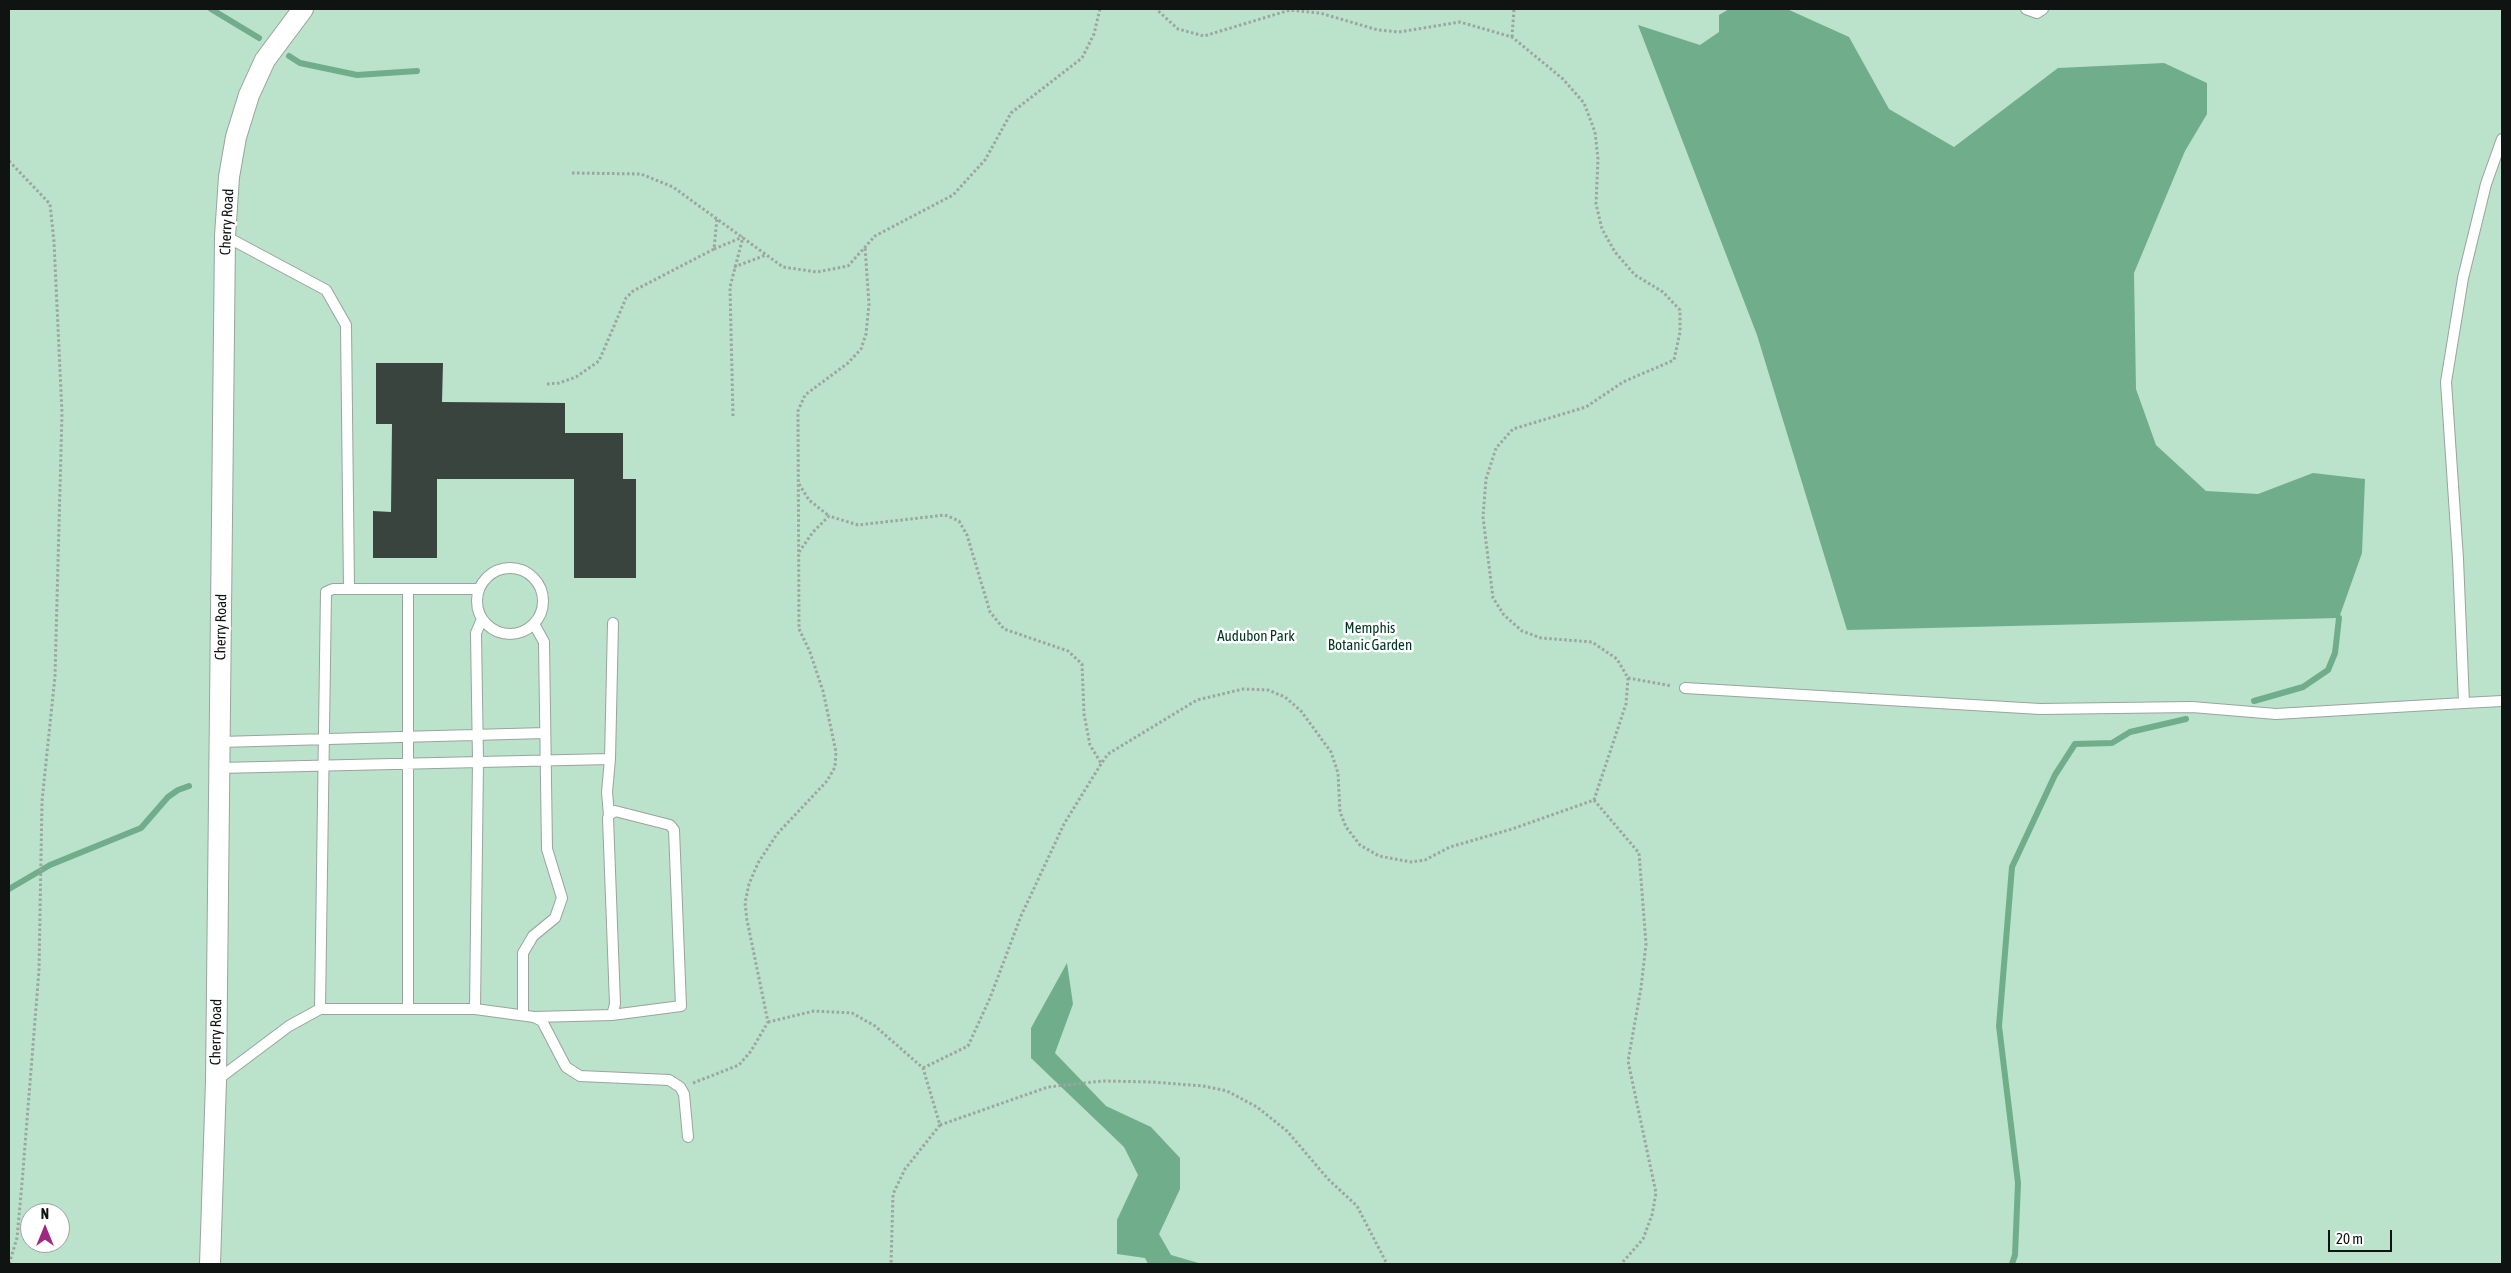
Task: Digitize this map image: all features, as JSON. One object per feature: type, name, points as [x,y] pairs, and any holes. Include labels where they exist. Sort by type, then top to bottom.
[{"type":"street","name":"Cherry Road","points":[[210,1264],[216,1081],[225,236],[229,177],[236,137],[249,95],[265,60],[304,9]]},
{"type":"lane","points":[[2026,9],[2037,13],[2043,9]]},
{"type":"lane","points":[[2464,703],[2458,560],[2446,382],[2463,278],[2486,184],[2502,139]]},
{"type":"lane","points":[[225,236],[326,290],[346,325],[349,589]]},
{"type":"lane","points":[[507,567],[519,568],[537,580],[543,591],[542,613],[534,624],[518,633],[507,634],[497,632],[482,619],[477,607],[479,589],[487,576],[496,570],[507,567]]},
{"type":"lane","points":[[320,1009],[324,598],[326,592],[333,589],[479,589]]},
{"type":"lane","points":[[408,589],[408,1008]]},
{"type":"lane","points":[[475,1009],[478,761],[476,633],[482,619]]},
{"type":"lane","points":[[523,1015],[523,953],[533,936],[555,918],[562,898],[547,849],[544,642],[534,624]]},
{"type":"lane","points":[[612,1015],[615,1004],[607,792],[610,759],[613,624]]},
{"type":"lane","points":[[1685,688],[2040,709],[2192,707],[2276,714],[2502,701]]},
{"type":"lane","points":[[220,742],[545,733]]},
{"type":"lane","points":[[219,768],[610,759]]},
{"type":"lane","points":[[216,1081],[289,1026],[320,1009],[475,1009],[534,1016],[612,1015],[681,1006],[683,1001],[674,830],[670,826],[615,811],[608,815]]},
{"type":"lane","points":[[534,1016],[542,1021],[566,1067],[580,1076],[669,1080],[680,1087],[684,1094],[688,1136]]},
{"type":"path","points":[[572,173],[641,174],[673,188],[783,267],[817,272],[848,266],[875,236],[953,195],[985,160],[1011,113],[1082,58],[1094,34],[1100,9]]},
{"type":"path","points":[[1156,9],[1178,29],[1204,36],[1290,10],[1320,13],[1378,30],[1399,32],[1460,22],[1512,37],[1563,79],[1584,103],[1595,132],[1598,159],[1596,204],[1602,229],[1614,252],[1635,276],[1663,292],[1680,310],[1680,332],[1674,360],[1623,382],[1586,407],[1513,428],[1496,448],[1486,478],[1483,516],[1493,598],[1504,615],[1522,631],[1541,638],[1592,642],[1617,659],[1628,678],[1626,704],[1594,800]]},
{"type":"path","points":[[1512,37],[1514,9]]},
{"type":"path","points":[[9,162],[50,204],[54,242],[62,413],[55,676],[42,801],[40,970],[17,1238],[10,1264]]},
{"type":"path","points":[[714,249],[717,218]]},
{"type":"path","points":[[547,384],[559,384],[576,377],[599,361],[626,298],[633,291],[714,249],[743,238]]},
{"type":"path","points":[[733,416],[730,287],[743,238]]},
{"type":"path","points":[[680,1087],[739,1066],[751,1051],[768,1022],[747,920],[745,903],[749,884],[758,863],[777,834],[827,781],[835,767],[836,752],[823,691],[810,652],[799,630],[798,411],[805,395],[848,363],[861,349],[866,334],[869,304],[865,247]]},
{"type":"path","points":[[734,268],[766,255]]},
{"type":"path","points":[[798,483],[810,500],[829,516],[858,525],[945,515],[959,521],[967,535],[990,612],[1004,630],[1068,651],[1082,664],[1084,714],[1090,745],[1101,764]]},
{"type":"path","points":[[799,552],[813,532],[829,516]]},
{"type":"path","points":[[1628,678],[1685,688]]},
{"type":"path","points":[[923,1068],[968,1046],[990,998],[1021,916],[1040,874],[1064,824],[1108,754],[1197,700],[1243,689],[1268,690],[1285,697],[1301,712],[1321,736],[1331,752],[1338,773],[1340,812],[1346,826],[1360,845],[1379,856],[1411,862],[1424,860],[1450,847],[1512,829],[1594,800]]},
{"type":"path","points":[[1594,800],[1639,853],[1646,944],[1641,988],[1628,1061],[1656,1193],[1652,1215],[1643,1239],[1622,1264]]},
{"type":"path","points":[[768,1022],[814,1011],[852,1013],[875,1026],[923,1068],[940,1125]]},
{"type":"path","points":[[891,1264],[893,1194],[905,1169],[940,1125],[1048,1087],[1103,1081],[1203,1086],[1227,1091],[1257,1107],[1287,1131],[1328,1179],[1357,1206],[1387,1264]]},
{"type":"green space","name":"Memphis Botanic Garden","points":[[9,9],[2502,9],[2502,1264],[9,1264]]},
{"type":"shaded area","points":[[1729,9],[1787,9],[1849,37],[1889,109],[1954,147],[2058,68],[2164,63],[2207,83],[2207,114],[2185,151],[2134,273],[2136,389],[2156,445],[2206,491],[2258,494],[2313,473],[2365,479],[2362,553],[2339,618],[1847,630],[1757,335],[1638,25],[1700,45],[1719,32],[1719,15]]},
{"type":"shaded area","points":[[1067,963],[1073,1004],[1055,1053],[1106,1106],[1151,1127],[1180,1158],[1180,1189],[1159,1234],[1171,1255],[1202,1264],[1148,1264],[1145,1258],[1117,1254],[1117,1220],[1138,1175],[1124,1147],[1031,1058],[1031,1028]]},
{"type":"building","points":[[376,363],[443,363],[442,402],[565,403],[565,433],[623,433],[623,479],[636,479],[636,578],[574,578],[574,479],[437,479],[437,558],[373,558],[373,511],[391,512],[392,424],[376,424]]},
{"type":"waterway","points":[[211,9],[259,38]]},
{"type":"waterway","points":[[289,56],[300,63],[357,75],[417,71]]},
{"type":"waterway","points":[[2254,701],[2303,687],[2328,670],[2335,653],[2339,618]]},
{"type":"waterway","points":[[2012,1264],[2015,1255],[2018,1183],[1999,1026],[2012,867],[2055,775],[2075,744],[2112,743],[2130,732],[2186,719]]},
{"type":"waterway","points":[[9,889],[50,865],[141,828],[168,797],[178,790],[189,786]]},
{"type":"park label","name":"Audubon Park","points":[[1256,636]]}]
